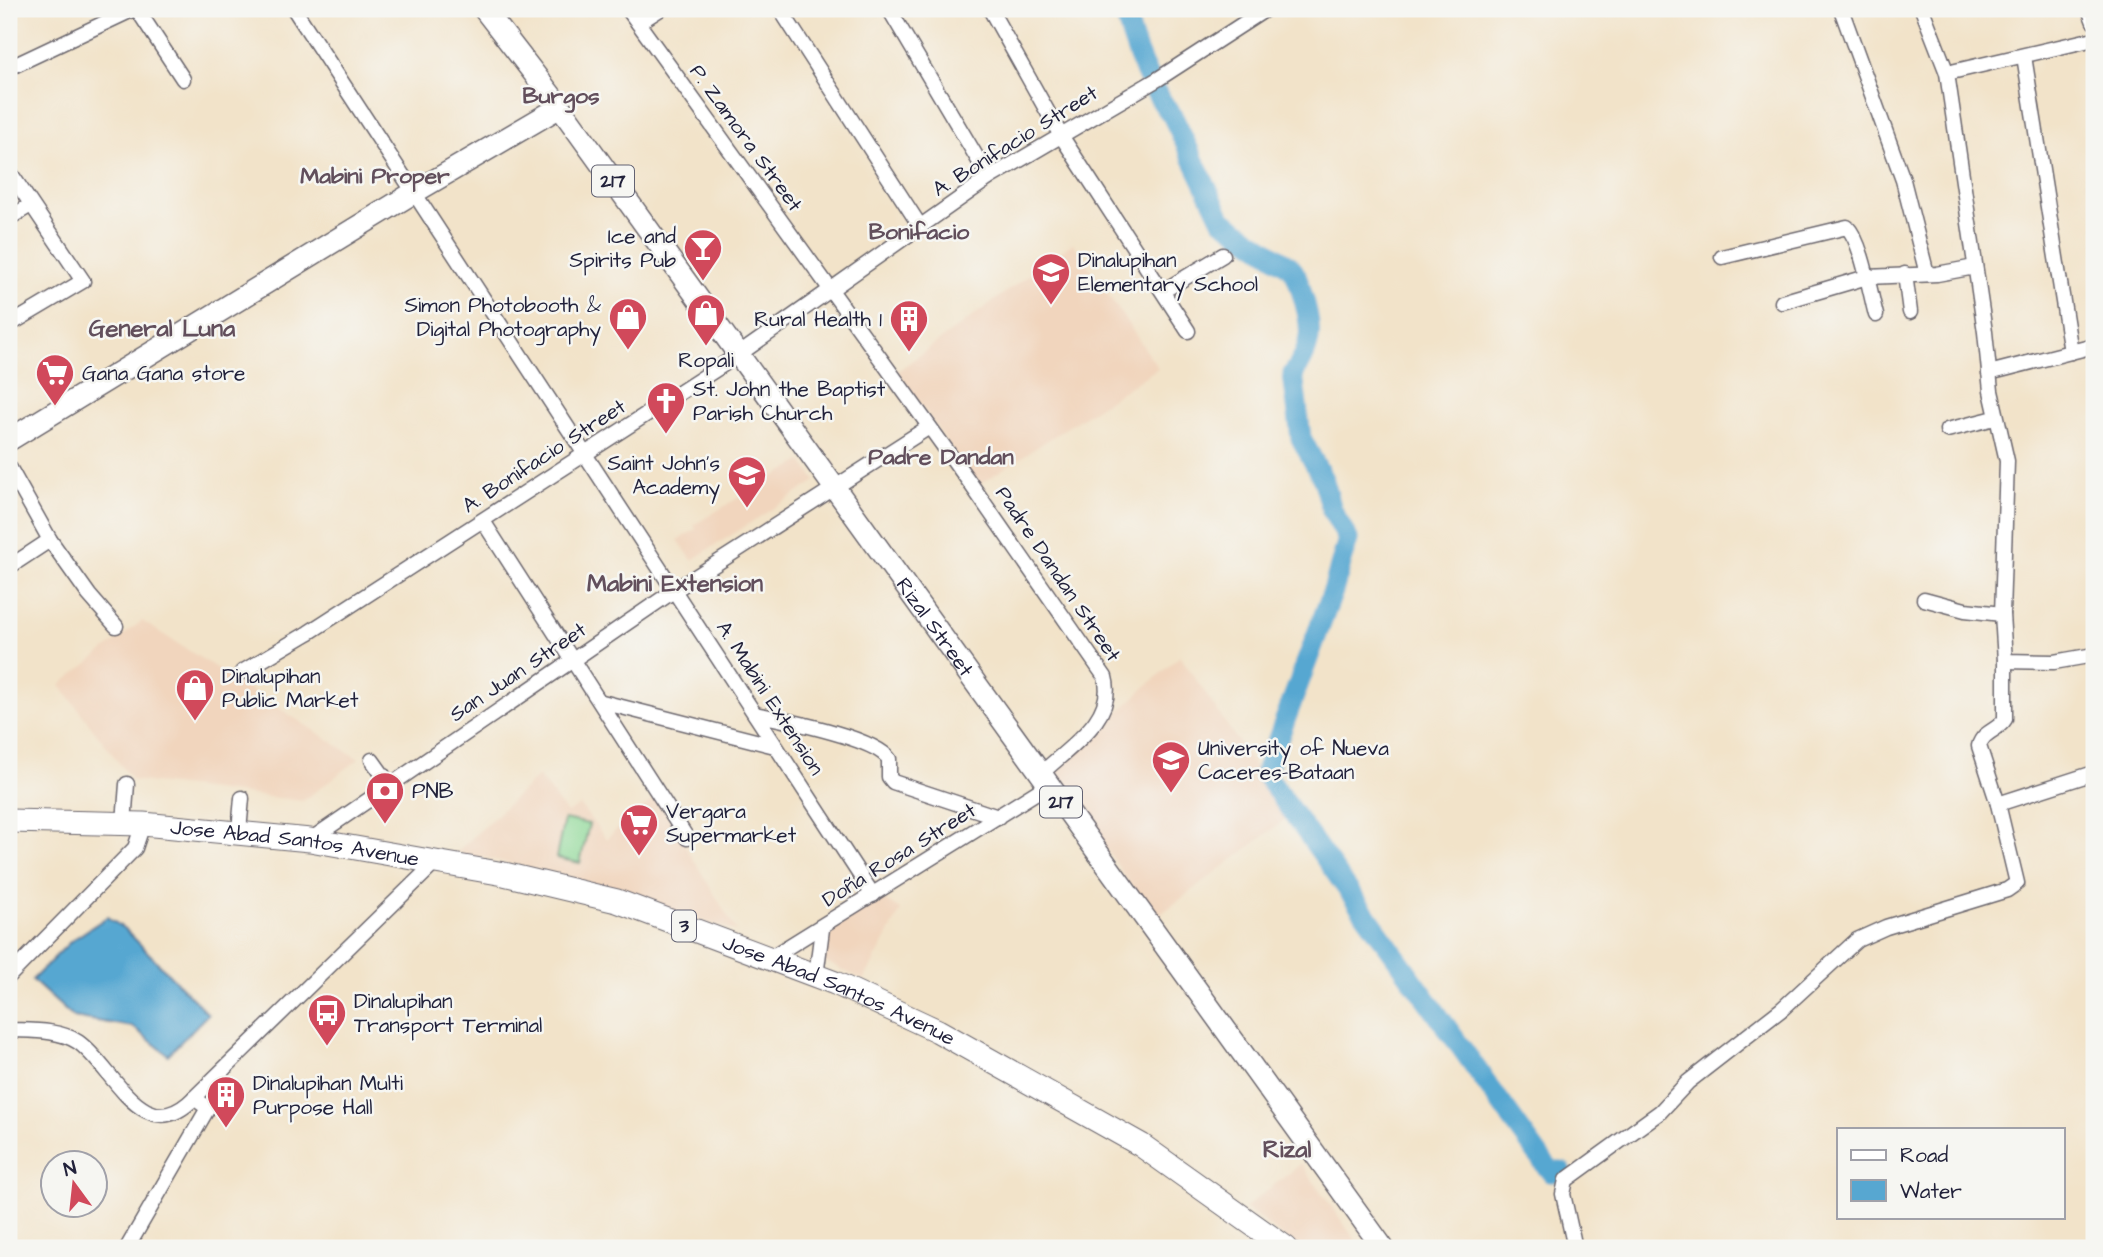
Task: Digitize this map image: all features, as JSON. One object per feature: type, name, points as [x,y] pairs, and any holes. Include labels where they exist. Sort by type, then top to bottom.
[{"type":"highway","name":"Jose Abad Santos Avenue","points":[[9,821],[134,823],[239,831],[310,840],[437,861],[617,901],[816,976],[938,1031],[1119,1131],[1216,1196],[1286,1248]]},
{"type":"main road","name":"Rizal Street","points":[[485,9],[559,107],[1383,1248]]},
{"type":"main road","points":[[9,440],[559,107]]},
{"type":"street","points":[[9,68],[136,9],[183,79]]},
{"type":"street","name":"A. Mabini Extension","points":[[294,9],[873,895]]},
{"type":"street","name":"P. Zamora Street","points":[[628,9],[831,292]]},
{"type":"street","points":[[638,23],[660,9]]},
{"type":"street","points":[[780,9],[920,226]]},
{"type":"street","points":[[889,9],[989,178]]},
{"type":"street","points":[[990,9],[1060,134],[1188,331]]},
{"type":"street","name":"A. Bonifacio Street","points":[[242,671],[483,521],[738,355],[831,292],[989,178],[1060,134],[1152,83],[1266,9]]},
{"type":"street","points":[[1841,9],[1903,180],[1927,274]]},
{"type":"street","points":[[1575,1248],[1563,1194],[1566,1181],[1660,1112],[1688,1082],[1782,1009],[1841,951],[1872,932],[2007,890],[2017,883],[1998,804],[1979,746],[1984,735],[2000,726],[2005,719],[2002,614],[2008,476],[2006,449],[1995,418],[1947,73],[1922,9]]},
{"type":"street","points":[[2089,9],[2094,22]]},
{"type":"street","points":[[1947,73],[2094,39]]},
{"type":"street","points":[[2024,55],[2071,352]]},
{"type":"street","points":[[9,171],[83,281],[9,325]]},
{"type":"street","points":[[9,219],[31,205]]},
{"type":"street","points":[[1723,257],[1844,226],[1852,234],[1867,277],[1876,315]]},
{"type":"street","points":[[1163,291],[1223,255]]},
{"type":"street","points":[[1782,302],[1867,277],[1927,274],[1975,267]]},
{"type":"street","points":[[1905,274],[1910,312]]},
{"type":"street","name":"Padre Dandan Street","points":[[831,292],[1105,677],[1108,698],[1097,720],[1044,779]]},
{"type":"street","points":[[1989,373],[2094,346]]},
{"type":"street","points":[[1947,430],[1995,418]]},
{"type":"street","name":"San Juan Street","points":[[310,840],[675,590],[929,427]]},
{"type":"street","points":[[9,467],[50,540],[89,595],[116,626]]},
{"type":"street","points":[[483,521],[602,702],[687,838]]},
{"type":"street","points":[[9,567],[50,540]]},
{"type":"street","points":[[1924,599],[1965,610],[2002,614]]},
{"type":"street","points":[[2005,661],[2054,662],[2094,655]]},
{"type":"street","points":[[602,702],[775,746]]},
{"type":"street","points":[[755,713],[834,733],[879,750],[889,759],[889,776],[893,782],[998,817]]},
{"type":"street","points":[[372,760],[390,785]]},
{"type":"street","points":[[1998,804],[2094,773]]},
{"type":"street","name":"Doña Rosa Street","points":[[770,958],[822,929],[998,817],[1044,779]]},
{"type":"street","points":[[9,975],[135,848],[134,823],[127,784]]},
{"type":"street","points":[[239,831],[242,798]]},
{"type":"street","points":[[9,1030],[58,1034],[78,1042],[110,1079],[137,1104],[157,1115],[177,1114],[437,861]]},
{"type":"street","points":[[816,976],[822,929]]},
{"type":"street","points":[[127,1248],[208,1108],[194,1098]]},
{"type":"shaded area","name":"Dinalupihan Elementary School","points":[[1073,243],[1158,368],[977,486],[898,371]]},
{"type":"shaded area","name":"Saint John's Academy","points":[[802,461],[816,481],[692,560],[678,540],[696,529],[694,525],[746,493],[744,488],[759,479],[763,483]]},
{"type":"shaded area","name":"Dinalupihan Public Market","points":[[142,621],[359,759],[303,801],[132,780],[60,685]]},
{"type":"shaded area","name":"University of Nueva Caceres–Bataan","points":[[1180,656],[1289,817],[1154,919],[1053,771]]},
{"type":"shaded area","points":[[538,776],[567,813],[580,805],[606,839],[656,797],[737,932],[568,876],[457,852]]},
{"type":"shaded area","points":[[876,896],[901,910],[864,980],[819,959],[828,928]]},
{"type":"shaded area","points":[[1301,1164],[1361,1248],[1297,1248],[1245,1208]]},
{"type":"green space","points":[[564,819],[589,824],[580,863],[556,858]]},
{"type":"water","points":[[107,917],[126,930],[208,1014],[168,1055],[133,1027],[73,1017],[32,980],[71,941]]},
{"type":"waterway","points":[[1125,9],[1142,65],[1156,93],[1172,115],[1222,220],[1292,269],[1296,274],[1307,313],[1308,343],[1293,374],[1301,438],[1324,481],[1332,510],[1348,539],[1333,591],[1265,774],[1541,1159],[1551,1172],[1562,1172]]},
{"type":"place","name":"Ice and Spirits Pub","points":[[703,282]]},
{"type":"place","name":"Dinalupihan Elementary School","points":[[1051,306]]},
{"type":"place","name":"Ropali","points":[[706,347]]},
{"type":"place","name":"Simon Photobooth & Digital Photography","points":[[628,351]]},
{"type":"place","name":"Rural Health 1","points":[[909,353]]},
{"type":"place","name":"Gana Gana store","points":[[55,407]]},
{"type":"place","name":"St. John the Baptist Parish Church","points":[[666,435]]},
{"type":"place","name":"Saint John's Academy","points":[[747,509]]},
{"type":"place","name":"Dinalupihan Public Market","points":[[195,722]]},
{"type":"place","name":"University of Nueva Caceres–Bataan","points":[[1171,794]]},
{"type":"place","name":"PNB","points":[[385,825]]},
{"type":"place","name":"Vergara Supermarket","points":[[639,857]]},
{"type":"place","name":"Dinalupihan Transport Terminal","points":[[327,1047]]},
{"type":"place","name":"Dinalupihan Multi Purpose Hall","points":[[226,1129]]},
{"type":"district","name":"Burgos","points":[[561,96]]},
{"type":"district","name":"Mabini Proper","points":[[375,176]]},
{"type":"district","name":"Bonifacio","points":[[919,232]]},
{"type":"district","name":"General Luna","points":[[162,329]]},
{"type":"district","name":"Padre Dandan","points":[[941,457]]},
{"type":"district","name":"Mabini Extension","points":[[675,584]]},
{"type":"district","name":"Rizal","points":[[1287,1150]]}]
